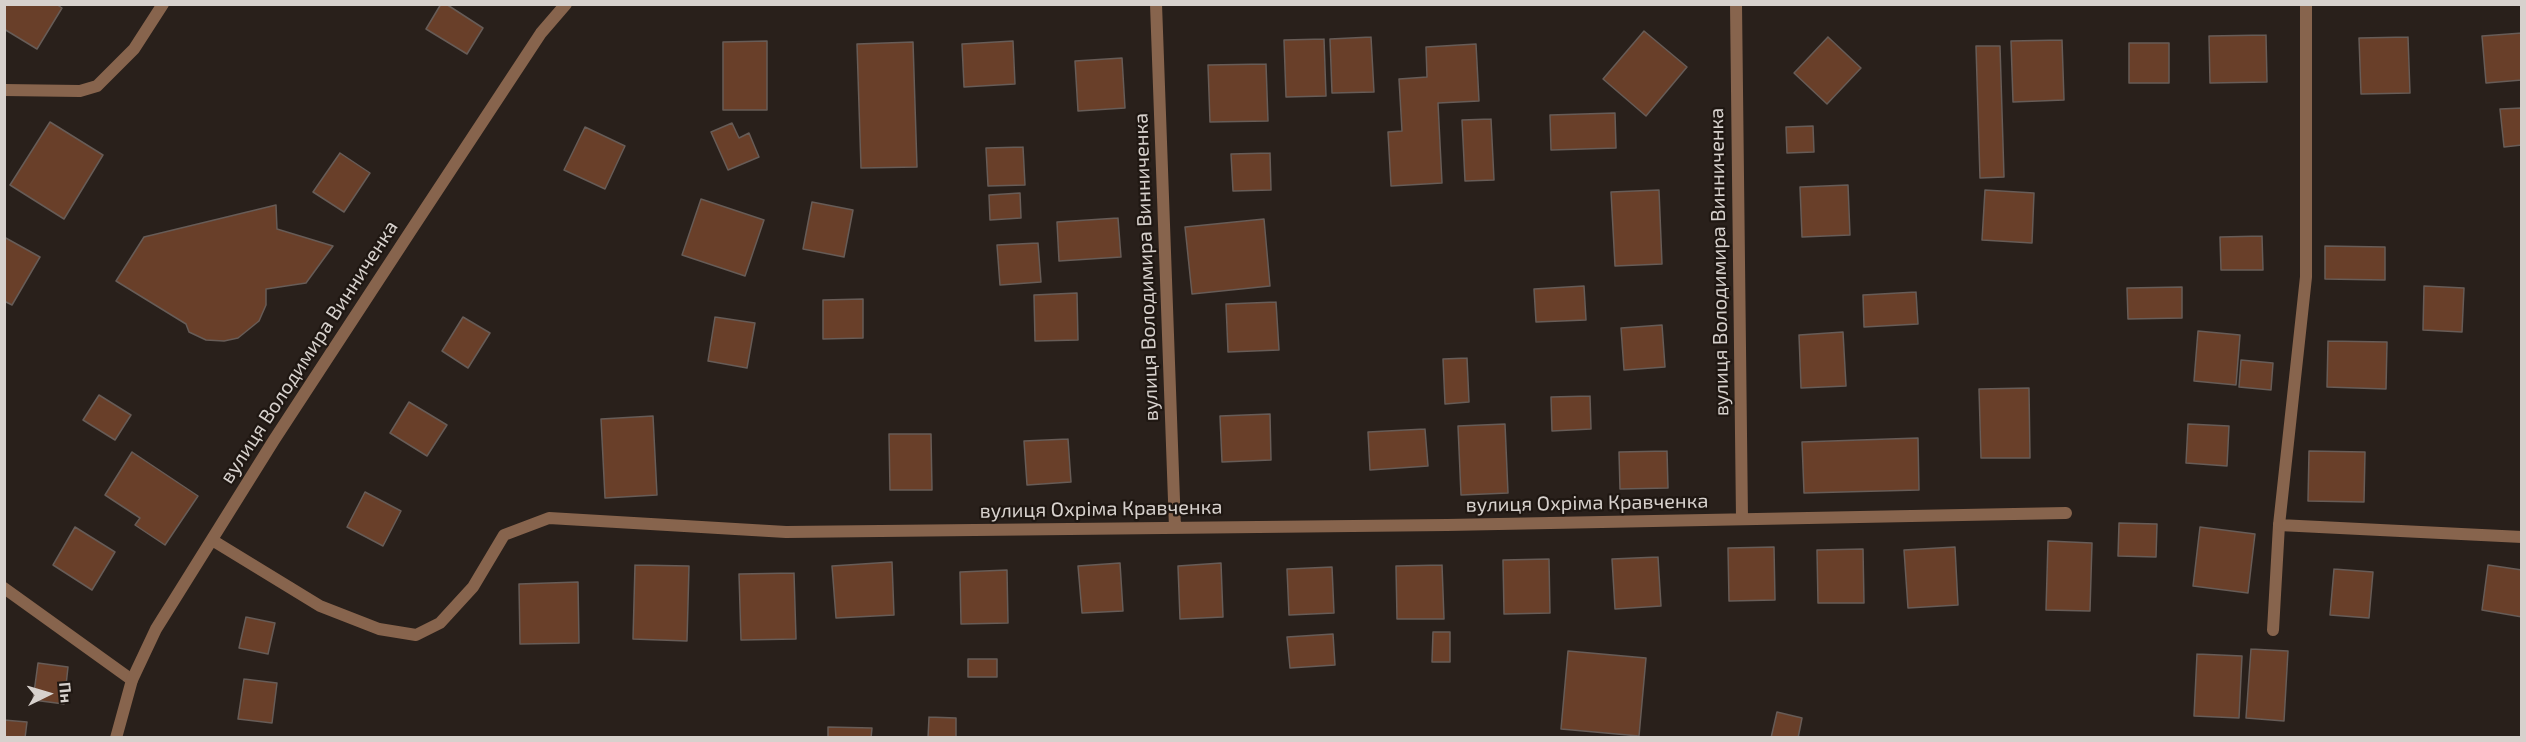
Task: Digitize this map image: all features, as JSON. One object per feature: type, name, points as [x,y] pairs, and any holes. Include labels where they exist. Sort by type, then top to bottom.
[{"type":"street","points":[[4,90],[80,91],[97,86],[134,50],[163,4]]},
{"type":"street","name":"вулиця Володимира Винниченка","points":[[116,738],[132,680],[156,629],[274,440],[528,53],[566,4]]},
{"type":"street","name":"вулиця Володимира Винниченка","points":[[1156,4],[1175,528]]},
{"type":"street","name":"вулиця Володимира Винниченка","points":[[1736,4],[1742,519]]},
{"type":"street","points":[[2273,630],[2279,525],[2306,277],[2306,4]]},
{"type":"street","name":"вулиця Охріма Кравченка","points":[[212,540],[320,606],[379,629],[416,635],[440,623],[474,587],[504,535],[549,518],[786,532],[2066,513]]},
{"type":"street","points":[[2279,525],[2522,537]]},
{"type":"street","points":[[4,588],[132,680]]},
{"type":"building","points":[[4,4],[56,4],[62,8],[37,49],[4,29]]},
{"type":"building","points":[[441,4],[446,4],[483,28],[467,54],[426,29]]},
{"type":"building","points":[[1644,31],[1687,67],[1646,116],[1603,79]]},
{"type":"building","points":[[2522,33],[2522,80],[2486,83],[2482,36]]},
{"type":"building","points":[[2266,35],[2267,82],[2210,83],[2209,36]]},
{"type":"building","points":[[1371,37],[1374,92],[1332,93],[1330,39]]},
{"type":"building","points":[[1828,37],[1861,68],[1827,104],[1794,73]]},
{"type":"building","points":[[2408,37],[2410,93],[2361,94],[2359,38]]},
{"type":"building","points":[[1324,39],[1326,96],[1286,97],[1284,40]]},
{"type":"building","points":[[2062,40],[2064,100],[2013,102],[2011,41]]},
{"type":"building","points":[[767,41],[767,110],[723,110],[723,42]]},
{"type":"building","points":[[1013,41],[1015,84],[964,87],[962,44]]},
{"type":"building","points":[[913,42],[917,167],[861,168],[857,44]]},
{"type":"building","points":[[2129,43],[2169,43],[2169,83],[2129,83]]},
{"type":"building","points":[[1476,44],[1479,101],[1438,103],[1442,183],[1391,186],[1388,132],[1402,131],[1399,79],[1427,77],[1426,47]]},
{"type":"building","points":[[1976,46],[2000,46],[2004,177],[1980,178]]},
{"type":"building","points":[[1122,58],[1125,108],[1078,111],[1075,61]]},
{"type":"building","points":[[1266,64],[1268,121],[1210,122],[1208,65]]},
{"type":"building","points":[[2522,108],[2522,145],[2504,147],[2500,109]]},
{"type":"building","points":[[1615,113],[1616,148],[1551,150],[1550,115]]},
{"type":"building","points":[[1491,119],[1494,180],[1465,181],[1462,120]]},
{"type":"building","points":[[50,122],[103,155],[64,219],[10,185]]},
{"type":"building","points":[[732,123],[739,138],[749,133],[759,157],[728,170],[711,132]]},
{"type":"building","points":[[1813,126],[1814,152],[1787,153],[1786,127]]},
{"type":"building","points":[[585,127],[625,146],[605,189],[564,170]]},
{"type":"building","points":[[1023,147],[1025,185],[988,186],[986,148]]},
{"type":"building","points":[[340,153],[370,173],[344,212],[313,192]]},
{"type":"building","points":[[1270,153],[1271,190],[1233,191],[1231,154]]},
{"type":"building","points":[[1848,185],[1850,235],[1802,237],[1800,187]]},
{"type":"building","points":[[1659,190],[1662,264],[1615,266],[1611,192]]},
{"type":"building","points":[[1985,190],[2034,193],[2032,243],[1982,240]]},
{"type":"building","points":[[1020,193],[1021,218],[990,220],[989,195]]},
{"type":"building","points":[[701,199],[764,220],[745,276],[682,255]]},
{"type":"building","points":[[812,202],[853,210],[844,257],[803,249]]},
{"type":"building","points":[[276,205],[277,229],[333,246],[306,283],[266,289],[266,305],[259,321],[238,338],[224,341],[206,340],[189,332],[186,324],[116,281],[144,237]]},
{"type":"building","points":[[1118,218],[1121,257],[1059,261],[1057,222]]},
{"type":"building","points":[[1264,219],[1270,286],[1192,294],[1185,227]]},
{"type":"building","points":[[2262,236],[2263,270],[2221,270],[2220,237]]},
{"type":"building","points":[[4,237],[40,257],[12,305],[4,301]]},
{"type":"building","points":[[1038,243],[1041,282],[1000,285],[997,245]]},
{"type":"building","points":[[2325,246],[2385,247],[2385,280],[2325,279]]},
{"type":"building","points":[[1584,286],[1586,320],[1536,322],[1534,289]]},
{"type":"building","points":[[2424,286],[2464,288],[2462,332],[2423,330]]},
{"type":"building","points":[[2182,287],[2182,318],[2128,319],[2127,288]]},
{"type":"building","points":[[1916,292],[1918,324],[1864,327],[1863,295]]},
{"type":"building","points":[[1077,293],[1078,340],[1035,341],[1034,295]]},
{"type":"building","points":[[863,299],[863,338],[823,339],[823,300]]},
{"type":"building","points":[[1276,302],[1279,350],[1228,352],[1226,304]]},
{"type":"building","points":[[463,317],[490,333],[468,368],[442,351]]},
{"type":"building","points":[[715,317],[755,323],[747,368],[708,361]]},
{"type":"building","points":[[1662,325],[1665,367],[1624,370],[1621,328]]},
{"type":"building","points":[[2198,331],[2240,335],[2236,385],[2194,381]]},
{"type":"building","points":[[1843,332],[1846,386],[1801,388],[1799,335]]},
{"type":"building","points":[[2328,341],[2387,342],[2386,389],[2327,387]]},
{"type":"building","points":[[1467,358],[1469,402],[1445,404],[1443,359]]},
{"type":"building","points":[[2241,360],[2273,363],[2271,390],[2239,387]]},
{"type":"building","points":[[2029,388],[2030,458],[1981,458],[1979,389]]},
{"type":"building","points":[[99,395],[131,415],[115,440],[83,420]]},
{"type":"building","points":[[1590,396],[1591,429],[1552,431],[1551,397]]},
{"type":"building","points":[[409,402],[447,425],[427,456],[390,433]]},
{"type":"building","points":[[1270,414],[1271,460],[1222,462],[1220,416]]},
{"type":"building","points":[[653,416],[657,495],[605,498],[601,419]]},
{"type":"building","points":[[1505,424],[1508,493],[1461,495],[1458,426]]},
{"type":"building","points":[[2188,424],[2229,426],[2227,466],[2186,463]]},
{"type":"building","points":[[1425,429],[1428,466],[1370,470],[1368,432]]},
{"type":"building","points":[[889,434],[931,434],[932,490],[890,490]]},
{"type":"building","points":[[1918,438],[1919,490],[1804,493],[1802,442]]},
{"type":"building","points":[[1068,439],[1071,482],[1027,485],[1024,441]]},
{"type":"building","points":[[1667,451],[1668,488],[1620,489],[1619,452]]},
{"type":"building","points":[[2309,451],[2365,452],[2364,502],[2308,501]]},
{"type":"building","points":[[132,452],[198,496],[165,545],[135,525],[140,518],[105,495]]},
{"type":"building","points":[[365,492],[401,511],[383,546],[347,527]]},
{"type":"building","points":[[2119,523],[2157,524],[2156,557],[2118,556]]},
{"type":"building","points":[[75,527],[115,552],[92,590],[53,565]]},
{"type":"building","points":[[2200,527],[2255,534],[2248,593],[2193,586]]},
{"type":"building","points":[[2048,541],[2092,543],[2090,611],[2046,610]]},
{"type":"building","points":[[1774,547],[1775,600],[1729,601],[1728,548]]},
{"type":"building","points":[[1955,547],[1958,605],[1908,608],[1904,550]]},
{"type":"building","points":[[1863,549],[1864,603],[1818,603],[1817,550]]},
{"type":"building","points":[[1658,557],[1661,606],[1615,609],[1612,559]]},
{"type":"building","points":[[1549,559],[1550,613],[1504,614],[1503,560]]},
{"type":"building","points":[[892,562],[894,615],[836,618],[832,566]]},
{"type":"building","points":[[1120,563],[1123,611],[1082,613],[1078,566]]},
{"type":"building","points":[[1221,563],[1223,617],[1180,619],[1178,566]]},
{"type":"building","points":[[635,565],[689,566],[687,641],[633,639]]},
{"type":"building","points":[[1442,565],[1444,619],[1397,619],[1396,566]]},
{"type":"building","points":[[2488,565],[2522,570],[2522,617],[2482,610]]},
{"type":"building","points":[[1332,567],[1334,613],[1289,615],[1287,569]]},
{"type":"building","points":[[2334,569],[2373,572],[2369,618],[2330,615]]},
{"type":"building","points":[[1007,570],[1008,623],[961,624],[960,572]]},
{"type":"building","points":[[794,573],[796,639],[741,640],[739,574]]},
{"type":"building","points":[[578,582],[579,643],[520,644],[519,584]]},
{"type":"building","points":[[246,617],[275,623],[268,654],[239,648]]},
{"type":"building","points":[[1433,632],[1450,632],[1450,662],[1432,662]]},
{"type":"building","points":[[1333,634],[1335,665],[1290,668],[1287,637]]},
{"type":"building","points":[[2251,649],[2288,651],[2284,721],[2246,718]]},
{"type":"building","points":[[1568,651],[1646,658],[1639,736],[1561,729]]},
{"type":"building","points":[[2197,654],[2242,656],[2239,718],[2194,716]]},
{"type":"building","points":[[968,659],[997,659],[997,677],[968,677]]},
{"type":"building","points":[[38,663],[68,667],[64,704],[33,700]]},
{"type":"building","points":[[244,679],[277,683],[272,723],[238,719]]},
{"type":"building","points":[[1777,712],[1802,718],[1798,738],[1771,738]]},
{"type":"building","points":[[929,717],[956,718],[956,738],[928,738]]},
{"type":"building","points":[[4,720],[27,722],[25,738],[4,738]]},
{"type":"building","points":[[828,727],[872,728],[871,738],[828,738]]}]
